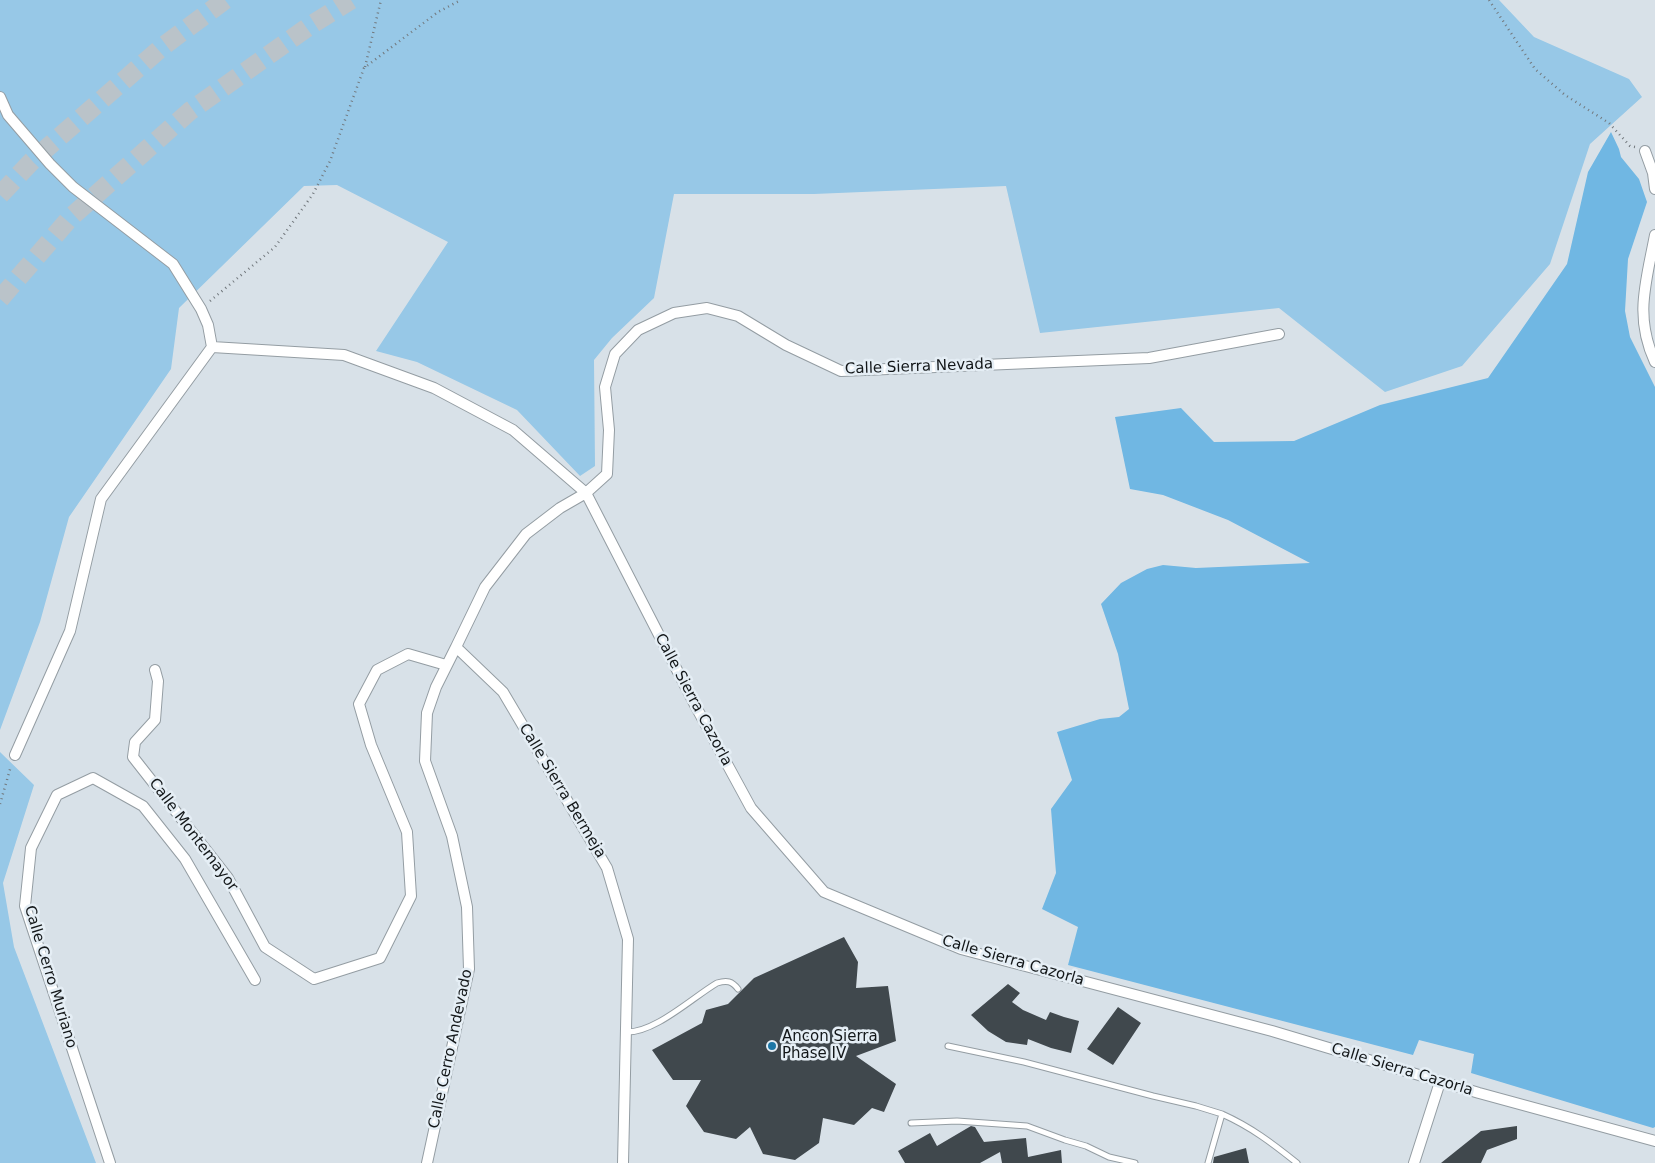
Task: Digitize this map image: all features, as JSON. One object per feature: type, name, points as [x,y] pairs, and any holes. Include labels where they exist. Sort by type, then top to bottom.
[{"type":"street","points":[[0,96],[8,115],[50,164],[73,187],[173,264],[201,309],[208,326],[212,347],[101,499],[70,631],[15,755]]},
{"type":"street","points":[[1644,150],[1653,173],[1655,189]]},
{"type":"street","points":[[1655,235],[1642,305],[1644,330],[1655,362]]},
{"type":"street","name":"Calle Sierra Nevada","points":[[586,493],[607,474],[609,430],[606,387],[615,354],[638,330],[674,313],[707,308],[738,316],[786,344],[841,372],[1149,358],[1279,334]]},
{"type":"street","points":[[212,347],[344,354],[434,388],[513,430],[586,493],[560,508],[526,534],[485,587],[456,647]]},
{"type":"street","name":"Calle Sierra Cazorla","points":[[586,493],[690,696],[751,808],[824,892],[961,949],[1272,1031],[1440,1082],[1655,1141]]},
{"type":"street","name":"Calle Cerro Andevado","points":[[427,1163],[469,969],[467,907],[452,836],[425,761],[428,713],[436,686],[456,647]]},
{"type":"street","name":"Calle Sierra Bermeja","points":[[456,647],[503,692],[607,868],[628,939],[622,1163]]},
{"type":"street","name":"Calle Montemayor","points":[[155,670],[158,681],[155,720],[135,742],[133,757],[228,878],[265,947],[314,979],[380,958],[411,896],[407,832],[371,745],[359,704],[377,670],[408,654],[446,665]]},
{"type":"street","name":"Calle Cerro Muriano","points":[[110,1163],[26,906],[31,848],[57,796],[93,778],[143,806],[185,859],[255,980]]},
{"type":"street","points":[[1414,1163],[1440,1082]]},
{"type":"lane","points":[[625,1032],[647,1028],[717,983],[729,982],[738,989]]},
{"type":"lane","points":[[948,1046],[1024,1062],[1222,1114],[1259,1133],[1297,1163]]},
{"type":"lane","points":[[1208,1163],[1222,1114]]},
{"type":"lane","points":[[911,1123],[957,1121],[1026,1126],[1086,1146],[1109,1157],[1136,1163]]},
{"type":"path","points":[[201,309],[275,247],[312,194],[330,161],[364,68],[381,0]]},
{"type":"path","points":[[364,68],[438,12],[461,0]]},
{"type":"path","points":[[1489,0],[1535,69],[1565,95],[1609,123],[1630,146],[1644,150]]},
{"type":"path","points":[[0,804],[15,755]]},
{"type":"shaded area","points":[[0,0],[1499,0],[1534,37],[1629,79],[1642,97],[1590,144],[1550,264],[1462,366],[1385,392],[1279,308],[1040,333],[1006,186],[814,194],[674,194],[654,298],[612,338],[594,360],[595,466],[580,476],[517,410],[417,362],[376,351],[448,242],[337,185],[304,186],[179,308],[171,369],[69,517],[40,622],[0,730]]},
{"type":"shaded area","points":[[1611,132],[1621,157],[1639,179],[1647,202],[1628,259],[1625,311],[1630,337],[1655,387],[1655,1127],[1653,1128],[1471,1073],[1474,1054],[1419,1040],[1413,1055],[1068,965],[1078,927],[1042,909],[1056,873],[1051,809],[1072,780],[1057,732],[1100,719],[1119,717],[1129,709],[1118,654],[1101,604],[1121,583],[1147,569],[1163,565],[1196,568],[1310,563],[1228,520],[1163,495],[1130,489],[1115,417],[1181,408],[1214,442],[1294,441],[1380,405],[1488,378],[1567,264],[1588,172]]},
{"type":"shaded area","points":[[0,752],[34,785],[3,883],[14,947],[96,1163],[0,1163]]},
{"type":"building","name":"Ancon Sierra Phase IV","points":[[844,937],[858,962],[856,988],[888,986],[896,1041],[856,1056],[896,1084],[884,1112],[872,1108],[854,1125],[823,1118],[819,1143],[795,1160],[763,1154],[750,1127],[736,1139],[704,1132],[686,1106],[701,1080],[673,1080],[652,1050],[702,1023],[706,1010],[728,1004],[754,978]]},
{"type":"building","points":[[1008,984],[1020,993],[1012,1002],[1023,1010],[1046,1020],[1050,1012],[1079,1021],[1071,1053],[1028,1039],[1027,1045],[1006,1042],[988,1031],[971,1015]]},
{"type":"building","points":[[1118,1007],[1141,1023],[1113,1065],[1087,1049]]},
{"type":"building","points":[[971,1126],[975,1127],[984,1142],[1026,1138],[1028,1157],[1061,1150],[1062,1163],[1002,1163],[1000,1152],[980,1163],[905,1163],[898,1151],[930,1133],[937,1146]]},
{"type":"building","points":[[1517,1126],[1517,1139],[1487,1150],[1481,1163],[1441,1163],[1481,1131]]},
{"type":"building","points":[[1246,1148],[1249,1163],[1213,1163],[1214,1157]]},
{"type":"tunnel","points":[[0,195],[32,161],[162,47],[225,0]]},
{"type":"tunnel","points":[[0,299],[70,218],[190,111],[311,25],[351,0]]},
{"type":"place","name":"Ancon Sierra Phase IV","points":[[772,1046]]}]
